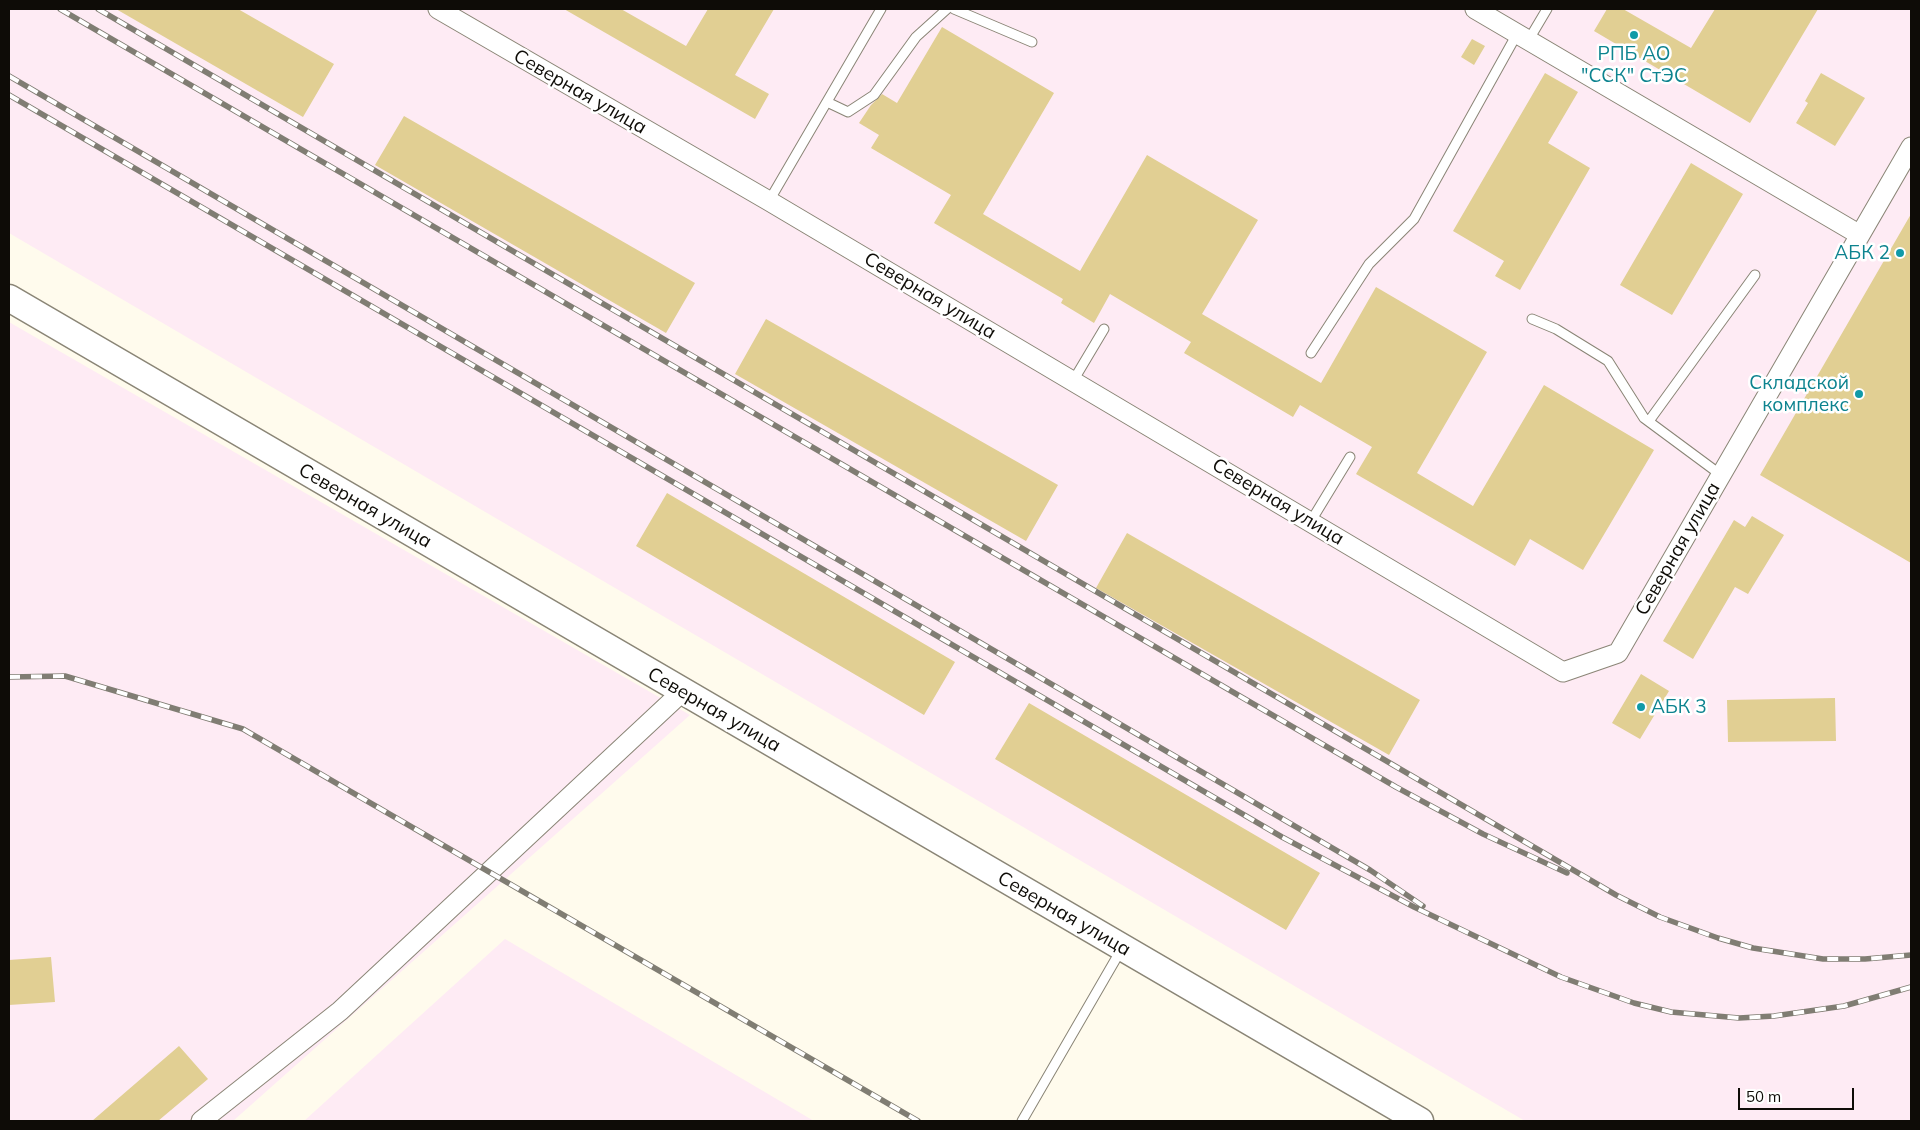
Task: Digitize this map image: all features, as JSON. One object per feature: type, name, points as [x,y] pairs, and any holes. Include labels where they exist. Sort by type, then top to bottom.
[{"type":"main road","name":"Северная улица","points":[[9,298],[1420,1121]]},
{"type":"street","points":[[1475,9],[1860,236]]},
{"type":"street","name":"Северная улица","points":[[442,10],[769,201],[1563,672],[1618,653],[1911,147]]},
{"type":"street","points":[[201,1121],[340,1010],[683,691]]},
{"type":"lane","points":[[769,201],[881,9]]},
{"type":"lane","points":[[827,102],[848,112],[874,95],[916,37],[947,9]]},
{"type":"lane","points":[[954,9],[1032,42]]},
{"type":"lane","points":[[1311,353],[1369,264],[1414,219],[1523,37],[1547,9]]},
{"type":"lane","points":[[1649,421],[1755,275]]},
{"type":"lane","points":[[1532,319],[1556,329],[1608,361],[1644,418],[1721,475]]},
{"type":"lane","points":[[1073,381],[1104,329]]},
{"type":"lane","points":[[1310,521],[1350,457]]},
{"type":"lane","points":[[1022,1121],[1122,948]]},
{"type":"shaded area","points":[[9,9],[1911,9],[1911,1121],[1525,1121],[9,233]]},
{"type":"shaded area","points":[[9,322],[690,715],[233,1121],[9,1121]]},
{"type":"shaded area","points":[[505,939],[814,1121],[304,1121]]},
{"type":"building","points":[[116,9],[238,9],[334,64],[303,117]]},
{"type":"building","points":[[564,9],[621,9],[686,46],[708,9],[774,9],[735,75],[769,94],[755,119]]},
{"type":"building","points":[[1607,9],[1623,9],[1691,48],[1715,9],[1818,9],[1750,123],[1594,31]]},
{"type":"building","points":[[942,27],[1054,93],[983,214],[1080,271],[1147,155],[1258,220],[1202,314],[1321,383],[1376,287],[1487,352],[1417,473],[1473,506],[1544,385],[1654,450],[1583,570],[1530,539],[1515,566],[1356,474],[1372,447],[1300,405],[1293,417],[1184,353],[1191,342],[1110,294],[1094,323],[1061,303],[1063,299],[934,223],[951,195],[871,148],[879,135],[859,123],[871,105],[882,94],[897,103]]},
{"type":"building","points":[[1472,39],[1485,46],[1474,65],[1461,57]]},
{"type":"building","points":[[1545,73],[1578,92],[1548,143],[1590,168],[1520,290],[1495,276],[1504,261],[1453,231]]},
{"type":"building","points":[[1821,73],[1865,98],[1835,146],[1796,123],[1808,103],[1805,101]]},
{"type":"building","points":[[404,116],[695,283],[666,333],[375,165]]},
{"type":"building","points":[[1691,163],[1743,194],[1672,315],[1620,285]]},
{"type":"building","name":"Складской комплекс","points":[[1911,214],[1911,563],[1760,475]]},
{"type":"building","points":[[766,319],[1058,485],[1026,541],[735,374]]},
{"type":"building","points":[[667,493],[955,662],[924,715],[636,546]]},
{"type":"building","points":[[1752,516],[1784,535],[1748,594],[1735,587],[1693,659],[1663,641],[1734,520],[1745,527]]},
{"type":"building","points":[[1127,533],[1420,700],[1389,755],[1096,588]]},
{"type":"building","name":"АБК 3","points":[[1641,674],[1669,691],[1640,739],[1612,723]]},
{"type":"building","points":[[1835,698],[1836,741],[1728,742],[1727,700]]},
{"type":"building","points":[[1029,703],[1320,873],[1286,930],[995,759]]},
{"type":"building","points":[[51,957],[55,1002],[9,1005],[9,960]]},
{"type":"building","points":[[179,1046],[208,1079],[158,1121],[92,1121]]},
{"type":"railway","points":[[60,9],[1396,787],[1483,834],[1567,873]]},
{"type":"railway","points":[[98,9],[1616,895],[1660,917],[1718,938],[1753,948],[1823,959],[1865,959],[1911,955]]},
{"type":"railway","points":[[9,76],[1370,870],[1423,906]]},
{"type":"railway","points":[[9,95],[1282,837],[1414,907],[1561,977],[1634,1003],[1671,1012],[1739,1018],[1774,1016],[1844,1006],[1911,987]]},
{"type":"railway","points":[[9,677],[65,676],[243,729],[918,1121]]},
{"type":"place","name":"РПБ АО \"ССК\" СтЭС","points":[[1634,35]]},
{"type":"place","name":"АБК 2","points":[[1900,253]]},
{"type":"place","name":"Складской комплекс","points":[[1859,394]]},
{"type":"place","name":"АБК 3","points":[[1641,707]]}]
